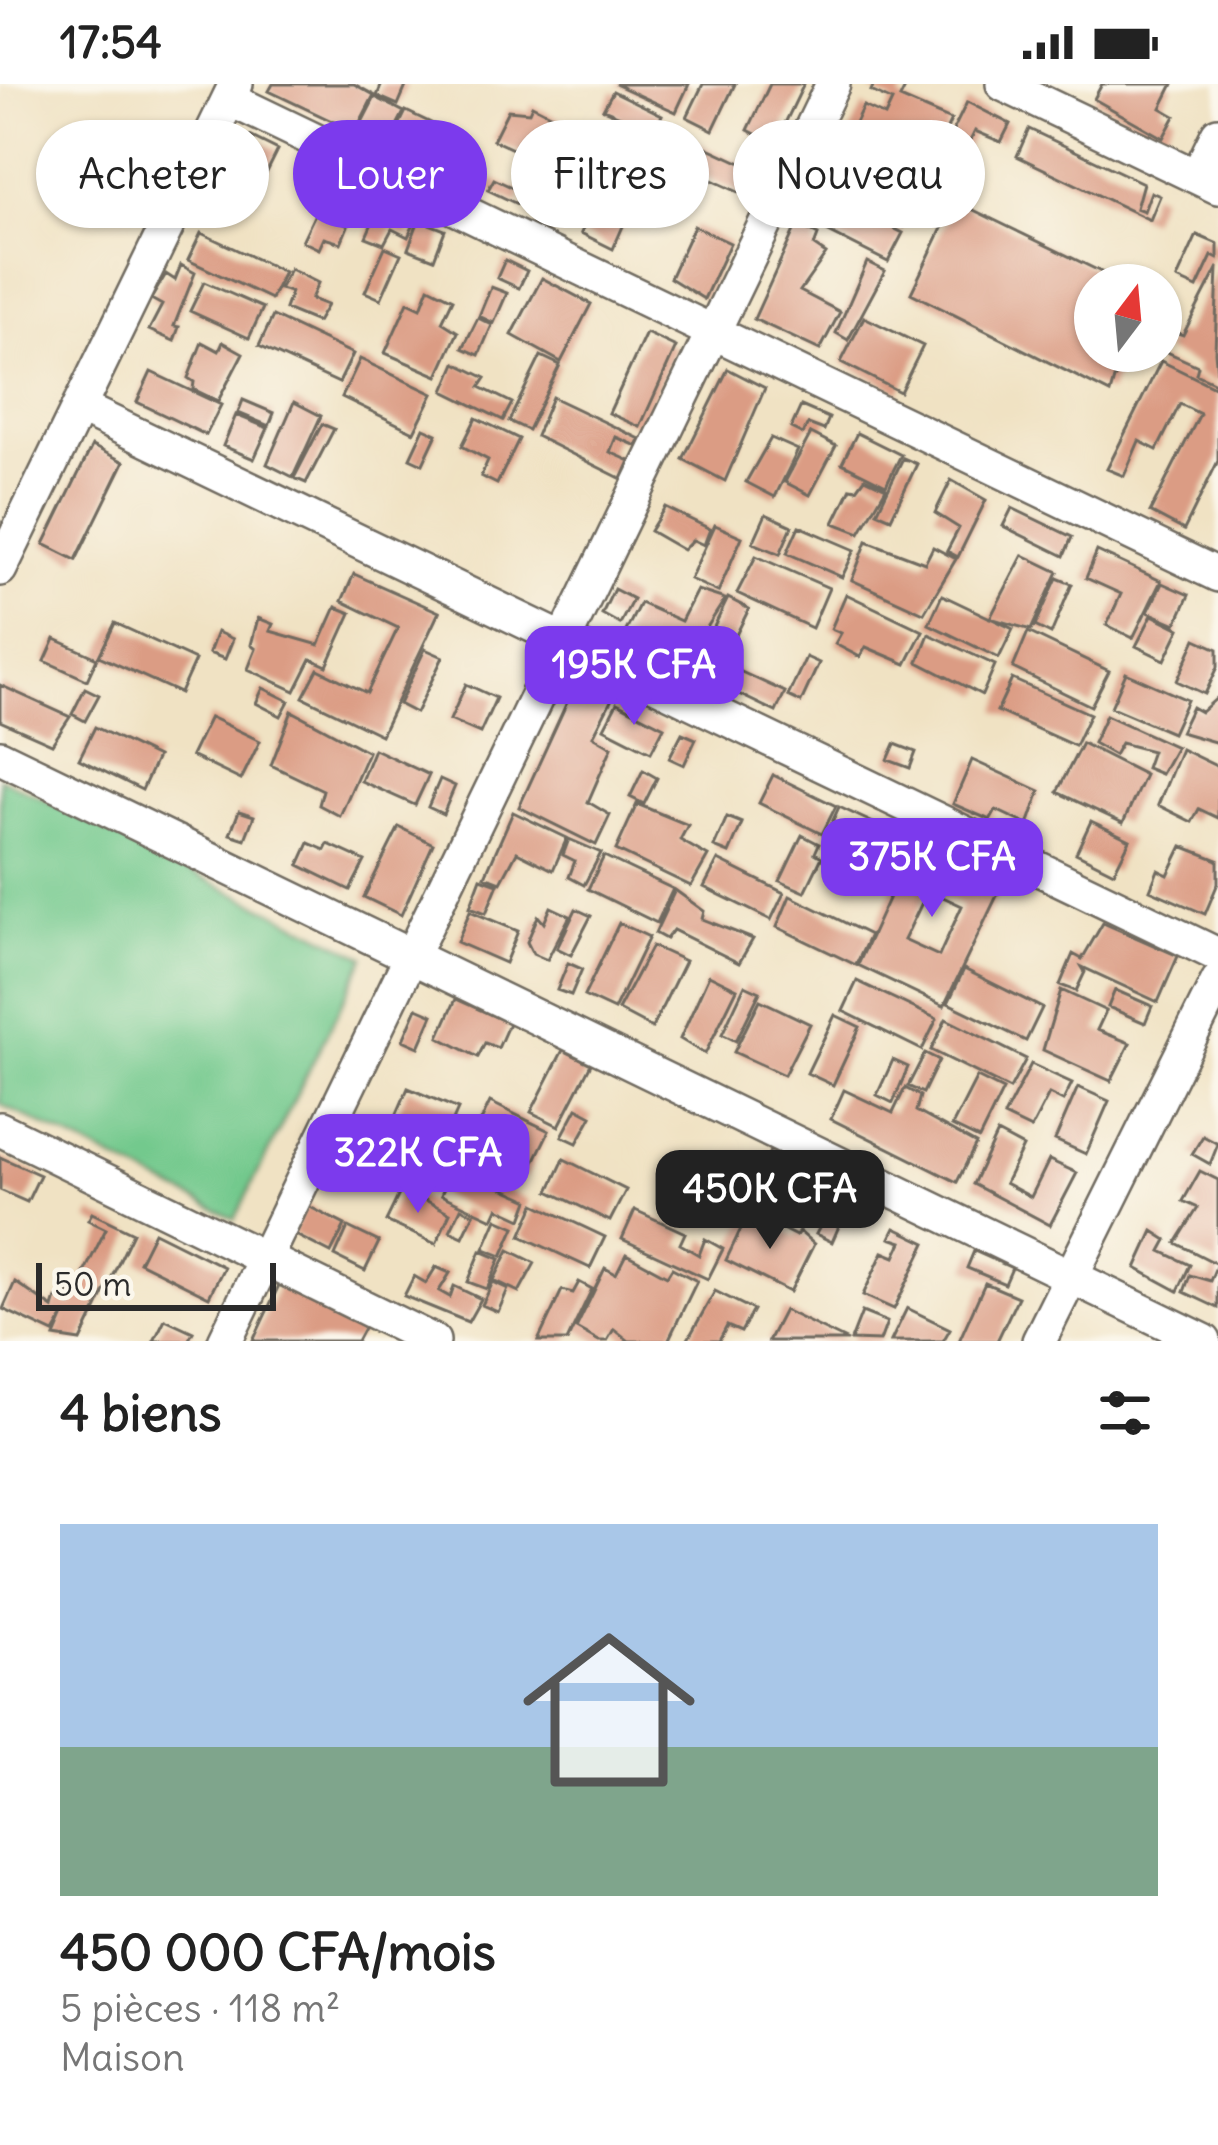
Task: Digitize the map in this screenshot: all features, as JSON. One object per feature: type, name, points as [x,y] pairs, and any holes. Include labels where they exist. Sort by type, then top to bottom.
[{"type":"street","points":[[225,1341],[833,84]]},
{"type":"street","points":[[1003,84],[1208,182],[1218,134]]},
{"type":"street","points":[[0,569],[232,92],[713,332],[1218,575]]},
{"type":"street","points":[[79,407],[1218,956]]},
{"type":"street","points":[[0,757],[1204,1341]]},
{"type":"street","points":[[1039,1341],[1218,982]]},
{"type":"street","points":[[0,1129],[433,1341]]},
{"type":"green space","points":[[0,778],[365,957],[235,1219],[0,1104]]},
{"type":"building","points":[[273,84],[354,84],[374,95],[361,120],[330,120],[269,91]]},
{"type":"building","points":[[382,84],[407,84],[398,105],[377,96]]},
{"type":"building","points":[[615,84],[689,84],[676,112]]},
{"type":"building","points":[[703,84],[735,84],[713,130],[709,120],[687,117]]},
{"type":"building","points":[[770,84],[804,84],[787,120],[753,120]]},
{"type":"building","points":[[874,84],[907,84],[900,98],[951,120],[856,120],[863,106],[885,116],[892,101],[871,91]]},
{"type":"building","points":[[1102,84],[1173,84],[1161,108],[1175,116],[1163,138],[1094,99]]},
{"type":"building","points":[[613,91],[662,115],[660,120],[619,120],[620,116],[603,109]]},
{"type":"building","points":[[375,97],[404,112],[400,120],[363,120]]},
{"type":"building","points":[[967,102],[1010,124],[1001,142],[985,135],[985,120],[958,120]]},
{"type":"building","points":[[532,105],[561,120],[511,120],[511,148],[493,140],[508,110],[529,112]]},
{"type":"building","points":[[406,111],[425,120],[402,120]]},
{"type":"building","points":[[1029,129],[1143,183],[1136,208],[1144,211],[1151,192],[1160,196],[1150,220],[1017,156]]},
{"type":"building","points":[[269,146],[278,150],[269,168]]},
{"type":"building","points":[[709,148],[733,159],[733,190],[709,179]]},
{"type":"building","points":[[494,179],[511,187],[511,201],[488,190]]},
{"type":"building","points":[[985,216],[1085,264],[1074,264],[1074,372],[1120,372],[1110,393],[911,293],[942,228],[985,228]]},
{"type":"building","points":[[308,228],[347,228],[341,243],[324,238],[319,249],[302,241]]},
{"type":"building","points":[[370,228],[412,228],[408,237],[392,229],[384,244],[366,237]]},
{"type":"building","points":[[416,228],[445,230],[434,259],[408,249]]},
{"type":"building","points":[[583,228],[622,228],[613,249],[581,233]]},
{"type":"building","points":[[693,228],[730,243],[704,299],[670,278]]},
{"type":"building","points":[[795,228],[818,235],[814,246],[826,254],[800,291],[840,312],[820,350],[754,319]]},
{"type":"building","points":[[821,228],[893,228],[903,233],[888,262]]},
{"type":"building","points":[[201,233],[284,272],[271,299],[188,260]]},
{"type":"building","points":[[1197,235],[1218,244],[1218,259],[1212,256],[1197,288],[1182,281],[1182,268]]},
{"type":"building","points":[[385,247],[401,254],[381,299],[365,292]]},
{"type":"building","points":[[505,260],[527,271],[519,288],[497,278]]},
{"type":"building","points":[[867,262],[885,271],[848,340],[836,333]]},
{"type":"building","points":[[181,265],[195,273],[174,326],[179,327],[174,341],[149,330],[162,305],[151,299],[166,274],[175,280]]},
{"type":"building","points":[[1218,267],[1218,384],[1196,374],[1198,366],[1182,359],[1183,335]]},
{"type":"building","points":[[290,269],[318,283],[311,299],[327,305],[317,322],[285,309],[291,292],[279,289]]},
{"type":"building","points":[[542,278],[591,304],[561,362],[512,335]]},
{"type":"building","points":[[204,282],[263,308],[249,338],[190,311]]},
{"type":"building","points":[[429,287],[453,299],[442,322],[458,332],[438,376],[385,353],[408,302],[421,308]]},
{"type":"building","points":[[491,287],[507,293],[494,323],[479,316]]},
{"type":"building","points":[[273,316],[353,354],[339,383],[259,346]]},
{"type":"building","points":[[864,317],[923,346],[900,392],[841,362]]},
{"type":"building","points":[[478,318],[492,325],[479,355],[463,348]]},
{"type":"building","points":[[646,333],[676,347],[640,427],[609,413]]},
{"type":"building","points":[[202,342],[219,351],[223,342],[243,353],[218,401],[193,389],[194,382],[188,378]]},
{"type":"building","points":[[541,356],[560,365],[528,430],[509,421]]},
{"type":"building","points":[[360,359],[433,394],[414,432],[342,397]]},
{"type":"building","points":[[456,363],[486,378],[480,387],[512,403],[503,420],[444,391]]},
{"type":"building","points":[[728,369],[765,388],[725,481],[683,459]]},
{"type":"building","points":[[1182,371],[1218,389],[1218,461],[1184,530],[1150,512],[1200,414],[1180,404],[1157,450],[1139,441],[1124,476],[1107,469],[1156,372]]},
{"type":"building","points":[[151,372],[221,405],[206,435],[137,402]]},
{"type":"building","points":[[552,397],[640,439],[637,446],[616,437],[610,452],[630,461],[622,479],[536,436]]},
{"type":"building","points":[[243,400],[274,413],[269,426],[238,413]]},
{"type":"building","points":[[294,402],[321,416],[293,477],[267,464]]},
{"type":"building","points":[[801,406],[829,418],[824,430],[808,424],[803,434],[791,428]]},
{"type":"building","points":[[236,415],[268,428],[254,459],[223,446]]},
{"type":"building","points":[[476,418],[519,439],[497,484],[481,476],[488,460],[462,446]]},
{"type":"building","points":[[322,424],[334,429],[306,483],[294,478]]},
{"type":"building","points":[[424,428],[437,434],[423,464],[410,458]]},
{"type":"building","points":[[811,433],[836,446],[810,495],[785,482]]},
{"type":"building","points":[[857,433],[901,455],[886,485],[842,463]]},
{"type":"building","points":[[771,438],[798,450],[775,497],[746,482]]},
{"type":"building","points":[[92,446],[124,462],[76,560],[44,544]]},
{"type":"building","points":[[903,458],[917,464],[891,518],[877,512]]},
{"type":"building","points":[[865,478],[886,488],[860,533],[834,523],[851,488],[857,489]]},
{"type":"building","points":[[951,480],[986,500],[958,557],[947,551],[959,528],[935,513]]},
{"type":"building","points":[[665,507],[710,529],[704,545],[693,540],[683,550],[650,531]]},
{"type":"building","points":[[1012,508],[1072,537],[1064,556],[1003,526]]},
{"type":"building","points":[[766,514],[792,526],[780,554],[753,543]]},
{"type":"building","points":[[715,525],[742,537],[718,592],[690,579]]},
{"type":"building","points":[[799,526],[855,550],[842,577],[787,553]]},
{"type":"building","points":[[867,541],[925,563],[933,547],[956,559],[924,613],[852,580]]},
{"type":"building","points":[[1097,551],[1161,581],[1133,638],[1107,625],[1121,594],[1086,578]]},
{"type":"building","points":[[1023,555],[1058,572],[1031,630],[990,618]]},
{"type":"building","points":[[756,556],[829,588],[812,628],[737,593]]},
{"type":"building","points":[[354,574],[439,612],[381,735],[303,697],[318,669],[367,693],[398,628],[342,601]]},
{"type":"building","points":[[1057,578],[1072,584],[1051,634],[1035,626]]},
{"type":"building","points":[[1162,583],[1189,595],[1176,624],[1148,612]]},
{"type":"building","points":[[614,589],[633,599],[620,624],[602,614]]},
{"type":"building","points":[[697,590],[725,599],[681,668],[622,639],[640,603],[681,621]]},
{"type":"building","points":[[846,594],[923,631],[906,664],[866,647],[860,657],[835,644],[841,633],[831,629]]},
{"type":"building","points":[[942,595],[1013,629],[999,658],[929,624]]},
{"type":"building","points":[[728,598],[749,609],[729,649],[708,639]]},
{"type":"building","points":[[336,607],[351,613],[327,666],[311,659],[295,691],[248,669],[256,649],[251,645],[258,618],[273,624],[270,631],[319,645]]},
{"type":"building","points":[[1152,615],[1180,629],[1165,660],[1136,646]]},
{"type":"building","points":[[115,623],[195,660],[180,693],[99,656]]},
{"type":"building","points":[[217,632],[233,639],[225,659],[209,653]]},
{"type":"building","points":[[1028,632],[1109,671],[1091,706],[1013,668]]},
{"type":"building","points":[[929,634],[995,665],[982,695],[918,662]]},
{"type":"building","points":[[55,639],[97,658],[87,680],[45,661]]},
{"type":"building","points":[[1196,639],[1218,649],[1218,667],[1205,694],[1177,681]]},
{"type":"building","points":[[425,649],[443,657],[416,713],[399,704]]},
{"type":"building","points":[[700,653],[785,692],[776,712],[691,671]]},
{"type":"building","points":[[806,657],[819,663],[801,702],[788,696]]},
{"type":"building","points":[[1126,673],[1187,700],[1172,733],[1111,707]]},
{"type":"building","points":[[1012,679],[1090,714],[1075,746],[997,711]]},
{"type":"building","points":[[466,684],[496,698],[480,733],[450,720]]},
{"type":"building","points":[[582,684],[612,699],[593,736],[612,747],[588,802],[610,815],[596,845],[519,807],[574,687]]},
{"type":"building","points":[[0,685],[70,717],[52,744],[0,721]]},
{"type":"building","points":[[85,688],[99,695],[85,721],[72,714]]},
{"type":"building","points":[[263,688],[289,701],[281,716],[256,703]]},
{"type":"building","points":[[1218,697],[1218,743],[1180,732],[1192,707],[1201,712]]},
{"type":"building","points":[[617,703],[664,727],[651,752],[604,728]]},
{"type":"building","points":[[292,711],[368,752],[340,816],[319,805],[323,790],[271,765]]},
{"type":"building","points":[[1106,715],[1176,747],[1161,774],[1146,768],[1152,751],[1121,743],[1114,755],[1093,743]]},
{"type":"building","points":[[210,717],[260,741],[241,780],[191,756]]},
{"type":"building","points":[[95,727],[157,757],[142,790],[79,759]]},
{"type":"building","points":[[682,733],[696,739],[684,765],[669,758]]},
{"type":"building","points":[[1082,743],[1145,775],[1123,823],[1057,792]]},
{"type":"building","points":[[895,744],[916,752],[910,768],[888,760]]},
{"type":"building","points":[[374,749],[429,775],[415,805],[361,781]]},
{"type":"building","points":[[1181,749],[1218,767],[1218,818],[1199,809],[1192,822],[1158,805]]},
{"type":"building","points":[[972,760],[1040,791],[1028,825],[996,810],[990,820],[953,804]]},
{"type":"building","points":[[643,770],[657,778],[644,804],[630,797]]},
{"type":"building","points":[[773,775],[836,806],[822,834],[759,803]]},
{"type":"building","points":[[440,779],[455,786],[443,814],[428,807]]},
{"type":"building","points":[[637,804],[688,825],[680,840],[708,856],[691,886],[616,850]]},
{"type":"building","points":[[839,807],[910,840],[896,870],[825,838]]},
{"type":"building","points":[[239,811],[254,816],[245,839],[230,834]]},
{"type":"building","points":[[513,812],[567,838],[553,870],[517,852],[501,882],[485,876]]},
{"type":"building","points":[[727,817],[742,823],[729,853],[714,847]]},
{"type":"building","points":[[1091,821],[1130,840],[1114,872],[1076,853]]},
{"type":"building","points":[[399,827],[433,844],[401,915],[364,897]]},
{"type":"building","points":[[918,833],[1006,877],[944,1006],[858,965]],"holes":[[[928,890],[962,906],[939,956],[904,940]]]},
{"type":"building","points":[[802,835],[819,844],[815,853],[822,857],[805,892],[780,881]]},
{"type":"building","points":[[569,839],[601,853],[584,885],[569,877],[575,861],[563,855]]},
{"type":"building","points":[[309,843],[325,850],[328,844],[365,861],[350,890],[299,865]]},
{"type":"building","points":[[1182,846],[1218,860],[1218,883],[1205,914],[1150,890],[1158,870],[1168,875]]},
{"type":"building","points":[[604,856],[673,889],[657,923],[588,889]]},
{"type":"building","points":[[718,860],[784,893],[771,920],[704,887]]},
{"type":"building","points":[[481,878],[498,884],[486,913],[470,907]]},
{"type":"building","points":[[675,890],[704,911],[702,919],[753,939],[739,963],[673,930],[666,939],[655,933]]},
{"type":"building","points":[[790,896],[870,935],[856,965],[777,927]]},
{"type":"building","points":[[551,907],[570,916],[547,960],[533,954],[527,942],[538,916],[544,923]]},
{"type":"building","points":[[576,909],[591,916],[571,955],[557,948]]},
{"type":"building","points":[[470,911],[518,931],[505,963],[457,942]]},
{"type":"building","points":[[619,923],[649,937],[614,1010],[584,996]]},
{"type":"building","points":[[1103,923],[1178,956],[1158,1002],[1082,967],[1085,972],[1076,991],[1060,985],[1073,954],[1082,959]]},
{"type":"building","points":[[652,946],[685,961],[652,1028],[618,1010]]},
{"type":"building","points":[[568,963],[582,969],[571,995],[557,990]]},
{"type":"building","points":[[964,969],[1042,1008],[1026,1041],[948,1003]]},
{"type":"building","points":[[709,975],[737,989],[705,1054],[680,1039]]},
{"type":"building","points":[[857,981],[937,1019],[922,1050],[843,1011]]},
{"type":"building","points":[[745,985],[760,992],[736,1041],[722,1034]]},
{"type":"building","points":[[1061,990],[1106,1011],[1097,1030],[1130,1043],[1111,1081],[1043,1050]]},
{"type":"building","points":[[1115,990],[1152,1006],[1145,1023],[1108,1007]]},
{"type":"building","points":[[456,999],[509,1023],[498,1048],[485,1043],[478,1057],[439,1037]]},
{"type":"building","points":[[760,1000],[810,1024],[784,1075],[734,1052]]},
{"type":"building","points":[[417,1008],[433,1015],[419,1047],[403,1040]]},
{"type":"building","points":[[835,1015],[860,1027],[833,1085],[807,1073]]},
{"type":"building","points":[[946,1019],[1026,1059],[1010,1089],[931,1050]]},
{"type":"building","points":[[563,1050],[591,1064],[559,1126],[531,1112]]},
{"type":"building","points":[[925,1053],[939,1060],[923,1093],[908,1086]]},
{"type":"building","points":[[893,1060],[908,1067],[893,1103],[877,1095]]},
{"type":"building","points":[[1031,1064],[1072,1083],[1063,1101],[1049,1094],[1031,1129],[1004,1116]]},
{"type":"building","points":[[977,1077],[1003,1090],[979,1139],[952,1126]]},
{"type":"building","points":[[1078,1087],[1109,1101],[1086,1154],[1055,1140]]},
{"type":"building","points":[[408,1088],[458,1109],[442,1145],[393,1123]]},
{"type":"building","points":[[905,1088],[920,1096],[916,1111],[976,1144],[957,1182],[831,1119],[844,1090],[893,1113]]},
{"type":"building","points":[[490,1102],[549,1131],[526,1178],[467,1150]]},
{"type":"building","points":[[577,1108],[592,1116],[577,1143],[562,1136]]},
{"type":"building","points":[[377,1119],[446,1155],[436,1173],[386,1152],[380,1164],[368,1157],[377,1136],[369,1133]]},
{"type":"building","points":[[339,1125],[369,1140],[347,1183],[332,1175],[337,1160],[324,1153]]},
{"type":"building","points":[[997,1133],[1023,1147],[1005,1183],[1031,1197],[1049,1160],[1077,1173],[1050,1225],[973,1184]]},
{"type":"building","points":[[1203,1136],[1218,1144],[1210,1164],[1192,1154]]},
{"type":"building","points":[[770,1151],[787,1159],[777,1182],[759,1174]]},
{"type":"building","points":[[0,1157],[40,1175],[27,1202],[0,1190]]},
{"type":"building","points":[[564,1159],[626,1190],[610,1221],[549,1191]]},
{"type":"building","points":[[454,1166],[529,1200],[522,1219],[498,1208],[493,1219],[441,1195]]},
{"type":"building","points":[[1200,1171],[1218,1180],[1218,1308],[1184,1292],[1190,1275],[1210,1281],[1217,1264],[1176,1243],[1198,1208],[1183,1201]]},
{"type":"building","points":[[831,1182],[854,1192],[832,1242],[816,1234],[834,1200],[824,1196]]},
{"type":"building","points":[[402,1188],[450,1213],[436,1244],[386,1221]]},
{"type":"building","points":[[535,1204],[605,1237],[590,1268],[521,1236]]},
{"type":"building","points":[[306,1205],[345,1225],[331,1253],[292,1233]]},
{"type":"building","points":[[461,1208],[474,1214],[463,1237],[450,1231]]},
{"type":"building","points":[[635,1210],[685,1233],[680,1244],[699,1255],[705,1239],[723,1249],[708,1279],[622,1239]]},
{"type":"building","points":[[749,1212],[796,1236],[799,1231],[814,1244],[790,1292],[726,1260]]},
{"type":"building","points":[[92,1213],[133,1233],[81,1341],[55,1337],[64,1316],[54,1333],[3,1309],[15,1282],[53,1308],[56,1298],[71,1305],[74,1299],[67,1295],[74,1279],[80,1281],[106,1229],[88,1220]]},
{"type":"building","points":[[497,1219],[515,1227],[502,1256],[484,1249]]},
{"type":"building","points":[[348,1227],[379,1242],[365,1271],[335,1256]]},
{"type":"building","points":[[895,1228],[926,1243],[894,1309],[863,1295],[883,1252],[895,1257],[902,1242],[890,1238]]},
{"type":"building","points":[[1153,1231],[1167,1240],[1161,1251],[1190,1265],[1178,1291],[1136,1268]]},
{"type":"building","points":[[154,1232],[224,1267],[209,1297],[139,1262]]},
{"type":"building","points":[[509,1250],[535,1263],[519,1292],[494,1280]]},
{"type":"building","points":[[481,1251],[500,1259],[487,1289],[468,1282]]},
{"type":"building","points":[[974,1251],[1012,1268],[1005,1284],[967,1268]]},
{"type":"building","points":[[626,1254],[667,1276],[672,1268],[697,1281],[668,1341],[629,1341],[614,1329],[607,1341],[599,1341],[576,1328],[605,1268],[616,1274]]},
{"type":"building","points":[[436,1267],[450,1273],[439,1291],[450,1297],[454,1286],[481,1299],[468,1322],[404,1296],[414,1276],[426,1283]]},
{"type":"building","points":[[493,1282],[508,1289],[498,1312],[482,1305]]},
{"type":"building","points":[[579,1282],[592,1289],[567,1341],[538,1341],[562,1290],[573,1293]]},
{"type":"building","points":[[985,1283],[1018,1297],[997,1341],[959,1341]]},
{"type":"building","points":[[279,1285],[365,1326],[357,1341],[253,1341]]},
{"type":"building","points":[[715,1291],[753,1310],[741,1332],[727,1326],[719,1341],[687,1341]]},
{"type":"building","points":[[907,1308],[950,1329],[943,1341],[891,1341]]},
{"type":"building","points":[[784,1310],[848,1341],[768,1341]]},
{"type":"building","points":[[862,1312],[887,1322],[880,1341],[851,1340]]},
{"type":"building","points":[[165,1319],[193,1332],[188,1341],[154,1341]]}]
